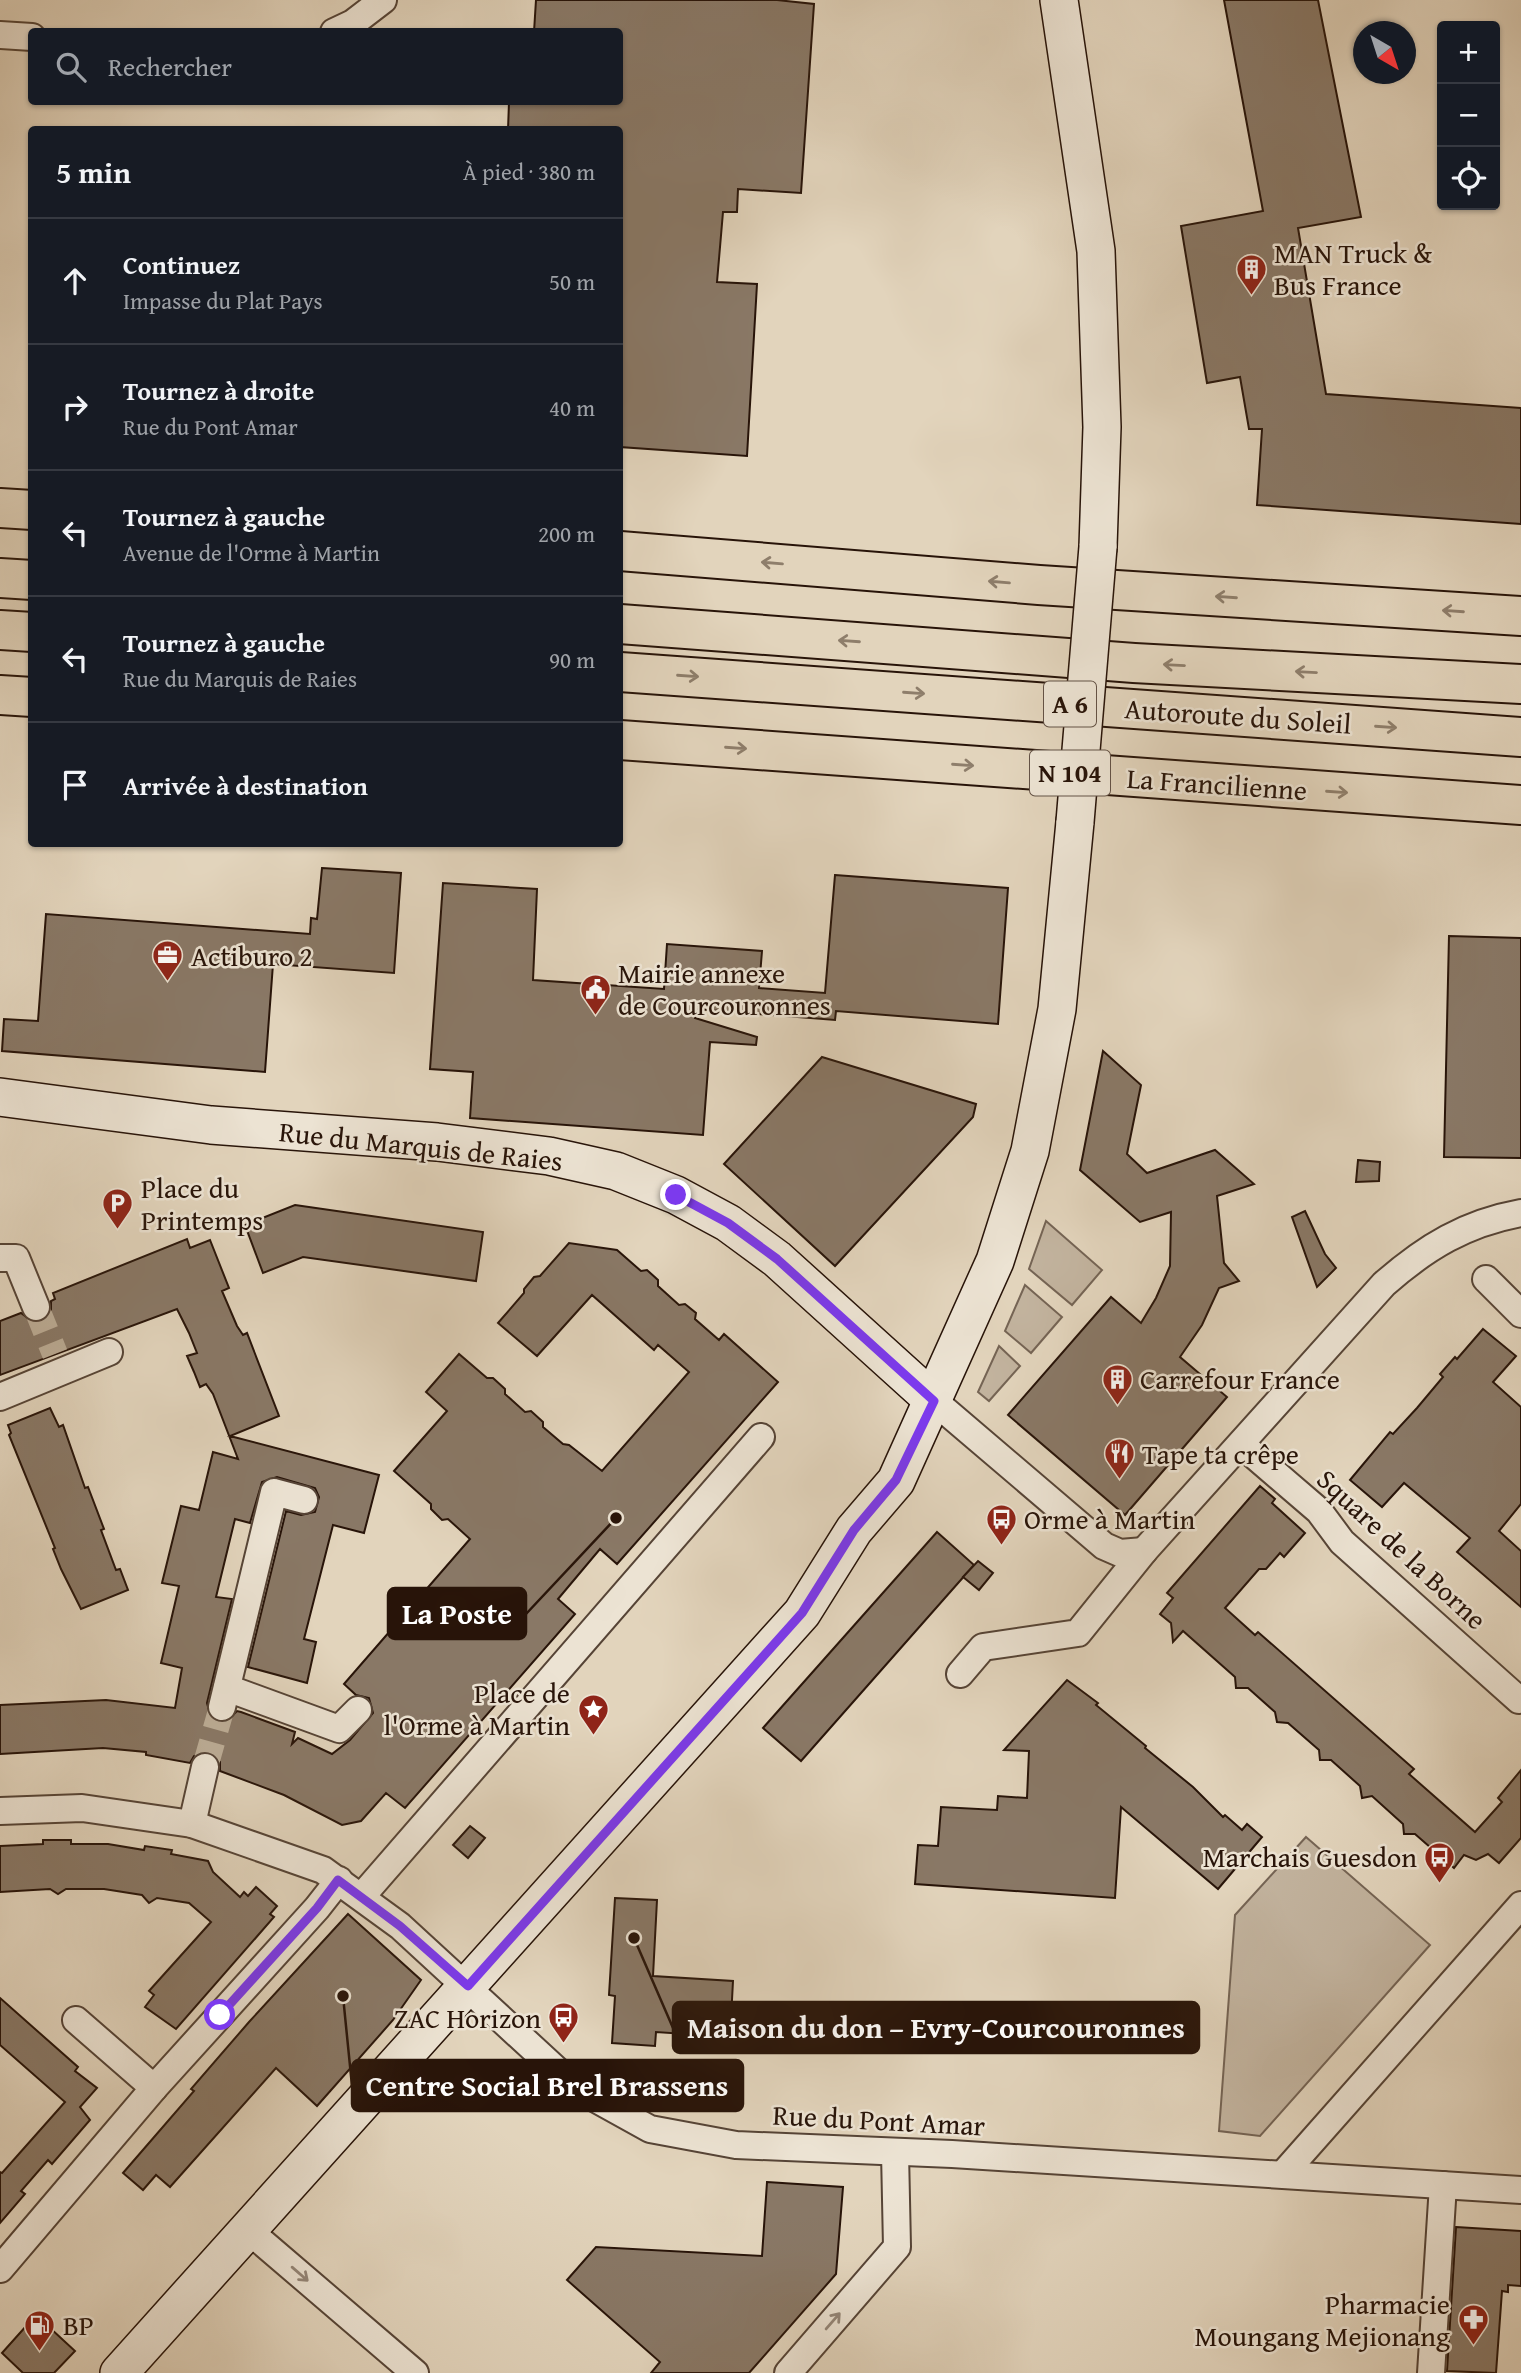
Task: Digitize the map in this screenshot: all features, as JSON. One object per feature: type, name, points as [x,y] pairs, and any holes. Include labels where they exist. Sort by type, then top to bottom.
[{"type":"highway","points":[[0,508],[28,510]]},
{"type":"highway","points":[[623,551],[1039,585],[1521,616]]},
{"type":"highway","points":[[0,578],[28,580]]},
{"type":"highway","name":"Autoroute du Soleil","points":[[623,624],[1134,663],[1521,684]]},
{"type":"highway","points":[[0,630],[28,632]]},
{"type":"highway","name":"Autoroute du Soleil","points":[[623,671],[1521,737]]},
{"type":"highway","points":[[0,695],[28,697]]},
{"type":"highway","name":"La Francilienne","points":[[623,740],[1521,805]]},
{"type":"main road","points":[[119,2373],[802,1613],[854,1530],[896,1480],[995,1261],[1030,1151],[1057,1009],[1098,547],[1102,427],[1096,251],[1059,0]]},
{"type":"main road","name":"Rue du Marquis de Raies","points":[[0,1097],[211,1125],[437,1142],[524,1153],[616,1171],[676,1195],[728,1223],[777,1259],[934,1401]]},
{"type":"street","points":[[342,28],[383,0]]},
{"type":"street","points":[[0,35],[28,37]]},
{"type":"street","points":[[960,1674],[983,1647],[1078,1633],[1144,1551],[1384,1284],[1414,1258],[1441,1240],[1487,1219],[1521,1213]]},
{"type":"street","points":[[8,1258],[36,1307]]},
{"type":"street","points":[[1486,1279],[1521,1314]]},
{"type":"street","points":[[0,1396],[109,1352]]},
{"type":"street","points":[[934,1401],[1104,1546],[1121,1553],[1144,1551]]},
{"type":"street","points":[[362,1896],[761,1437]]},
{"type":"street","name":"Square de la Borne","points":[[1241,1444],[1319,1511],[1342,1542],[1519,1700]]},
{"type":"street","points":[[304,1500],[274,1492],[224,1698],[339,1729],[358,1710]]},
{"type":"street","points":[[192,1824],[205,1767]]},
{"type":"street","name":"Rue du Pont Amar","points":[[0,1811],[82,1808],[192,1824],[265,1848],[338,1880],[400,1926],[576,2088],[650,2129],[736,2145],[1284,2174],[1521,2190]]},
{"type":"street","points":[[0,2269],[154,2088],[317,1908],[338,1880]]},
{"type":"street","points":[[1284,2174],[1521,1905]]},
{"type":"street","points":[[76,2020],[154,2088]]},
{"type":"street","points":[[788,2373],[897,2247],[895,2152]]},
{"type":"street","points":[[1431,2373],[1443,2185]]},
{"type":"street","points":[[248,2230],[415,2373]]},
{"type":"shaded area","points":[[1046,1221],[1102,1270],[1072,1305],[1029,1269]]},
{"type":"shaded area","points":[[1025,1285],[1062,1317],[1031,1353],[1005,1331]]},
{"type":"shaded area","points":[[999,1346],[1020,1366],[989,1401],[978,1392]]},
{"type":"shaded area","points":[[1306,1837],[1430,1945],[1260,2136],[1219,2131],[1235,1915]]},
{"type":"building","points":[[536,0],[777,0],[814,4],[801,193],[738,189],[737,212],[723,212],[717,282],[757,284],[747,456],[623,447],[623,126],[508,126],[509,105],[623,105],[623,28],[534,28]]},
{"type":"building","name":"MAN Truck & Bus France","points":[[1224,0],[1318,0],[1361,217],[1298,228],[1326,394],[1521,408],[1521,524],[1257,505],[1262,429],[1249,429],[1240,377],[1207,383],[1181,226],[1263,211]]},
{"type":"building","points":[[322,868],[401,873],[394,973],[273,964],[265,1072],[2,1051],[4,1019],[38,1021],[46,914],[310,934],[311,918],[317,919]]},
{"type":"building","name":"Mairie annexe de Courcouronnes","points":[[835,875],[1008,888],[998,1024],[836,1011],[835,1020],[696,1009],[695,1018],[757,1037],[756,1045],[710,1042],[703,1135],[470,1118],[473,1072],[430,1069],[443,883],[537,889],[533,980],[664,989],[667,944],[762,951],[759,988],[825,993]]},
{"type":"building","points":[[1449,936],[1521,938],[1521,1158],[1444,1157]]},
{"type":"building","points":[[1103,1051],[1141,1085],[1127,1154],[1147,1173],[1215,1150],[1254,1184],[1217,1196],[1224,1263],[1239,1281],[1219,1288],[1202,1325],[1180,1357],[1227,1397],[1125,1515],[1008,1415],[1111,1297],[1141,1323],[1170,1266],[1171,1212],[1140,1222],[1080,1170]]},
{"type":"building","points":[[822,1057],[976,1104],[973,1117],[835,1266],[724,1164]]},
{"type":"building","points":[[1358,1160],[1380,1162],[1379,1181],[1356,1182]]},
{"type":"building","points":[[295,1205],[483,1232],[476,1281],[303,1257],[263,1273],[245,1225]]},
{"type":"building","points":[[1305,1211],[1325,1254],[1336,1268],[1317,1287],[1292,1217]]},
{"type":"building","points":[[187,1239],[190,1248],[210,1240],[229,1288],[222,1291],[237,1326],[243,1335],[247,1333],[279,1416],[230,1436],[379,1475],[364,1533],[333,1525],[304,1639],[316,1642],[307,1683],[248,1667],[286,1511],[301,1515],[315,1512],[319,1497],[315,1488],[277,1477],[262,1482],[250,1523],[235,1519],[216,1597],[232,1599],[207,1703],[211,1718],[226,1722],[237,1711],[241,1712],[295,1732],[292,1744],[298,1738],[332,1754],[350,1740],[373,1713],[369,1698],[356,1695],[344,1684],[470,1539],[448,1519],[442,1520],[431,1509],[431,1504],[394,1471],[447,1411],[426,1392],[459,1354],[487,1378],[493,1378],[505,1389],[505,1394],[525,1412],[531,1411],[543,1422],[543,1427],[563,1444],[569,1445],[602,1471],[689,1372],[658,1345],[654,1350],[592,1295],[537,1356],[498,1323],[534,1277],[540,1276],[569,1243],[617,1250],[641,1271],[647,1270],[658,1280],[658,1286],[679,1305],[685,1304],[696,1313],[695,1319],[719,1340],[724,1334],[778,1382],[617,1564],[600,1549],[558,1599],[575,1614],[405,1808],[386,1793],[361,1821],[342,1825],[284,1795],[220,1771],[220,1762],[208,1752],[194,1756],[190,1763],[146,1755],[146,1752],[103,1748],[0,1754],[0,1705],[106,1700],[175,1708],[182,1668],[161,1663],[179,1586],[162,1583],[181,1506],[199,1510],[213,1452],[238,1459],[213,1394],[206,1384],[200,1387],[187,1356],[197,1353],[189,1333],[177,1309],[0,1375],[0,1321],[21,1313],[33,1322],[43,1321],[51,1310],[51,1301],[55,1299],[53,1293]]},
{"type":"building","points":[[1483,1329],[1516,1356],[1493,1382],[1521,1407],[1521,1504],[1499,1531],[1521,1551],[1521,1607],[1457,1552],[1470,1538],[1404,1483],[1382,1507],[1350,1480],[1390,1432],[1393,1434],[1417,1408],[1443,1377],[1440,1374]]},
{"type":"building","points":[[50,1408],[59,1427],[63,1425],[85,1488],[88,1487],[104,1529],[101,1530],[116,1570],[120,1569],[128,1590],[81,1609],[61,1569],[9,1435],[11,1433],[8,1425]]},
{"type":"building","points":[[1260,1486],[1275,1499],[1272,1503],[1305,1533],[1284,1557],[1280,1553],[1266,1569],[1259,1569],[1225,1608],[1255,1635],[1258,1632],[1414,1769],[1409,1774],[1475,1832],[1502,1802],[1498,1798],[1521,1770],[1521,1838],[1499,1863],[1488,1854],[1476,1860],[1464,1855],[1454,1868],[1415,1834],[1404,1834],[1403,1824],[1372,1796],[1362,1798],[1360,1786],[1331,1760],[1320,1760],[1319,1750],[1288,1723],[1277,1722],[1275,1712],[1248,1688],[1236,1688],[1235,1677],[1183,1631],[1173,1642],[1171,1623],[1160,1614],[1173,1598],[1167,1593]]},
{"type":"building","points":[[937,1532],[974,1565],[801,1761],[763,1728]]},
{"type":"building","points":[[978,1561],[993,1573],[979,1590],[963,1577]]},
{"type":"building","points":[[1067,1680],[1098,1703],[1096,1705],[1193,1787],[1223,1817],[1225,1815],[1242,1830],[1247,1824],[1262,1837],[1218,1889],[1121,1807],[1115,1898],[915,1884],[918,1845],[938,1846],[941,1807],[997,1810],[998,1796],[1027,1798],[1029,1751],[1004,1750]]},
{"type":"building","points":[[470,1826],[485,1838],[468,1858],[453,1845]]},
{"type":"building","points":[[43,1840],[71,1840],[71,1844],[108,1844],[144,1850],[145,1846],[172,1850],[171,1854],[208,1861],[213,1872],[240,1897],[244,1892],[248,1896],[256,1887],[277,1906],[270,1914],[274,1917],[176,2029],[145,2007],[154,1995],[149,1991],[211,1922],[189,1903],[157,1898],[149,1903],[142,1895],[104,1889],[66,1889],[58,1894],[50,1889],[0,1892],[0,1846],[43,1844]]},
{"type":"building","points":[[615,1898],[657,1900],[653,1976],[733,1981],[730,2037],[656,2032],[655,2046],[612,2043],[615,1996],[609,1995]]},
{"type":"building","points":[[348,1914],[421,1980],[393,2020],[317,2106],[276,2068],[170,2187],[156,2175],[143,2190],[123,2173],[249,2022]]},
{"type":"building","points":[[0,1998],[78,2067],[75,2071],[97,2088],[80,2107],[90,2120],[52,2164],[48,2160],[21,2191],[25,2194],[0,2223],[0,2172],[2,2173],[65,2102],[0,2045]]},
{"type":"building","points":[[767,2182],[843,2187],[836,2274],[749,2373],[651,2373],[660,2362],[567,2280],[596,2247],[762,2256]]},
{"type":"building","points":[[1456,2227],[1521,2231],[1521,2286],[1508,2285],[1508,2292],[1502,2291],[1496,2373],[1447,2371]]},
{"type":"building","points":[[36,2315],[75,2351],[54,2373],[23,2373],[2,2353]]},
{"type":"tunnel","points":[[36,1307],[55,1354]]},
{"type":"tunnel","points":[[205,1767],[222,1707]]},
{"type":"place","name":"MAN Truck & Bus France","points":[[1251,296]]},
{"type":"place","name":"Actiburo 2","points":[[168,983]]},
{"type":"place","name":"Mairie annexe de Courcouronnes","points":[[595,1016]]},
{"type":"place","name":"Place du Printemps","points":[[118,1231]]},
{"type":"place","name":"Carrefour France","points":[[1117,1406]]},
{"type":"place","name":"Tape ta crêpe","points":[[1119,1481]]},
{"type":"place","name":"La Poste","points":[[616,1518]]},
{"type":"place","name":"Orme à Martin","points":[[1001,1546]]},
{"type":"place","name":"Place de l'Orme à Martin","points":[[593,1736]]},
{"type":"place","name":"Marchais Guesdon","points":[[1440,1884]]},
{"type":"place","name":"Maison du don – Evry-Courcouronnes","points":[[634,1938]]},
{"type":"place","name":"Centre Social Brel Brassens","points":[[343,1996]]},
{"type":"place","name":"ZAC Horizon","points":[[564,2045]]},
{"type":"place","name":"Pharmacie Moungang Mejionang","points":[[1473,2347]]},
{"type":"place","name":"BP","points":[[40,2352]]},
{"type":"route","points":[[220,2015],[317,1908],[338,1880],[400,1926],[468,1986],[802,1613],[854,1530],[896,1480],[934,1401],[777,1259],[728,1223],[676,1195]]}]
